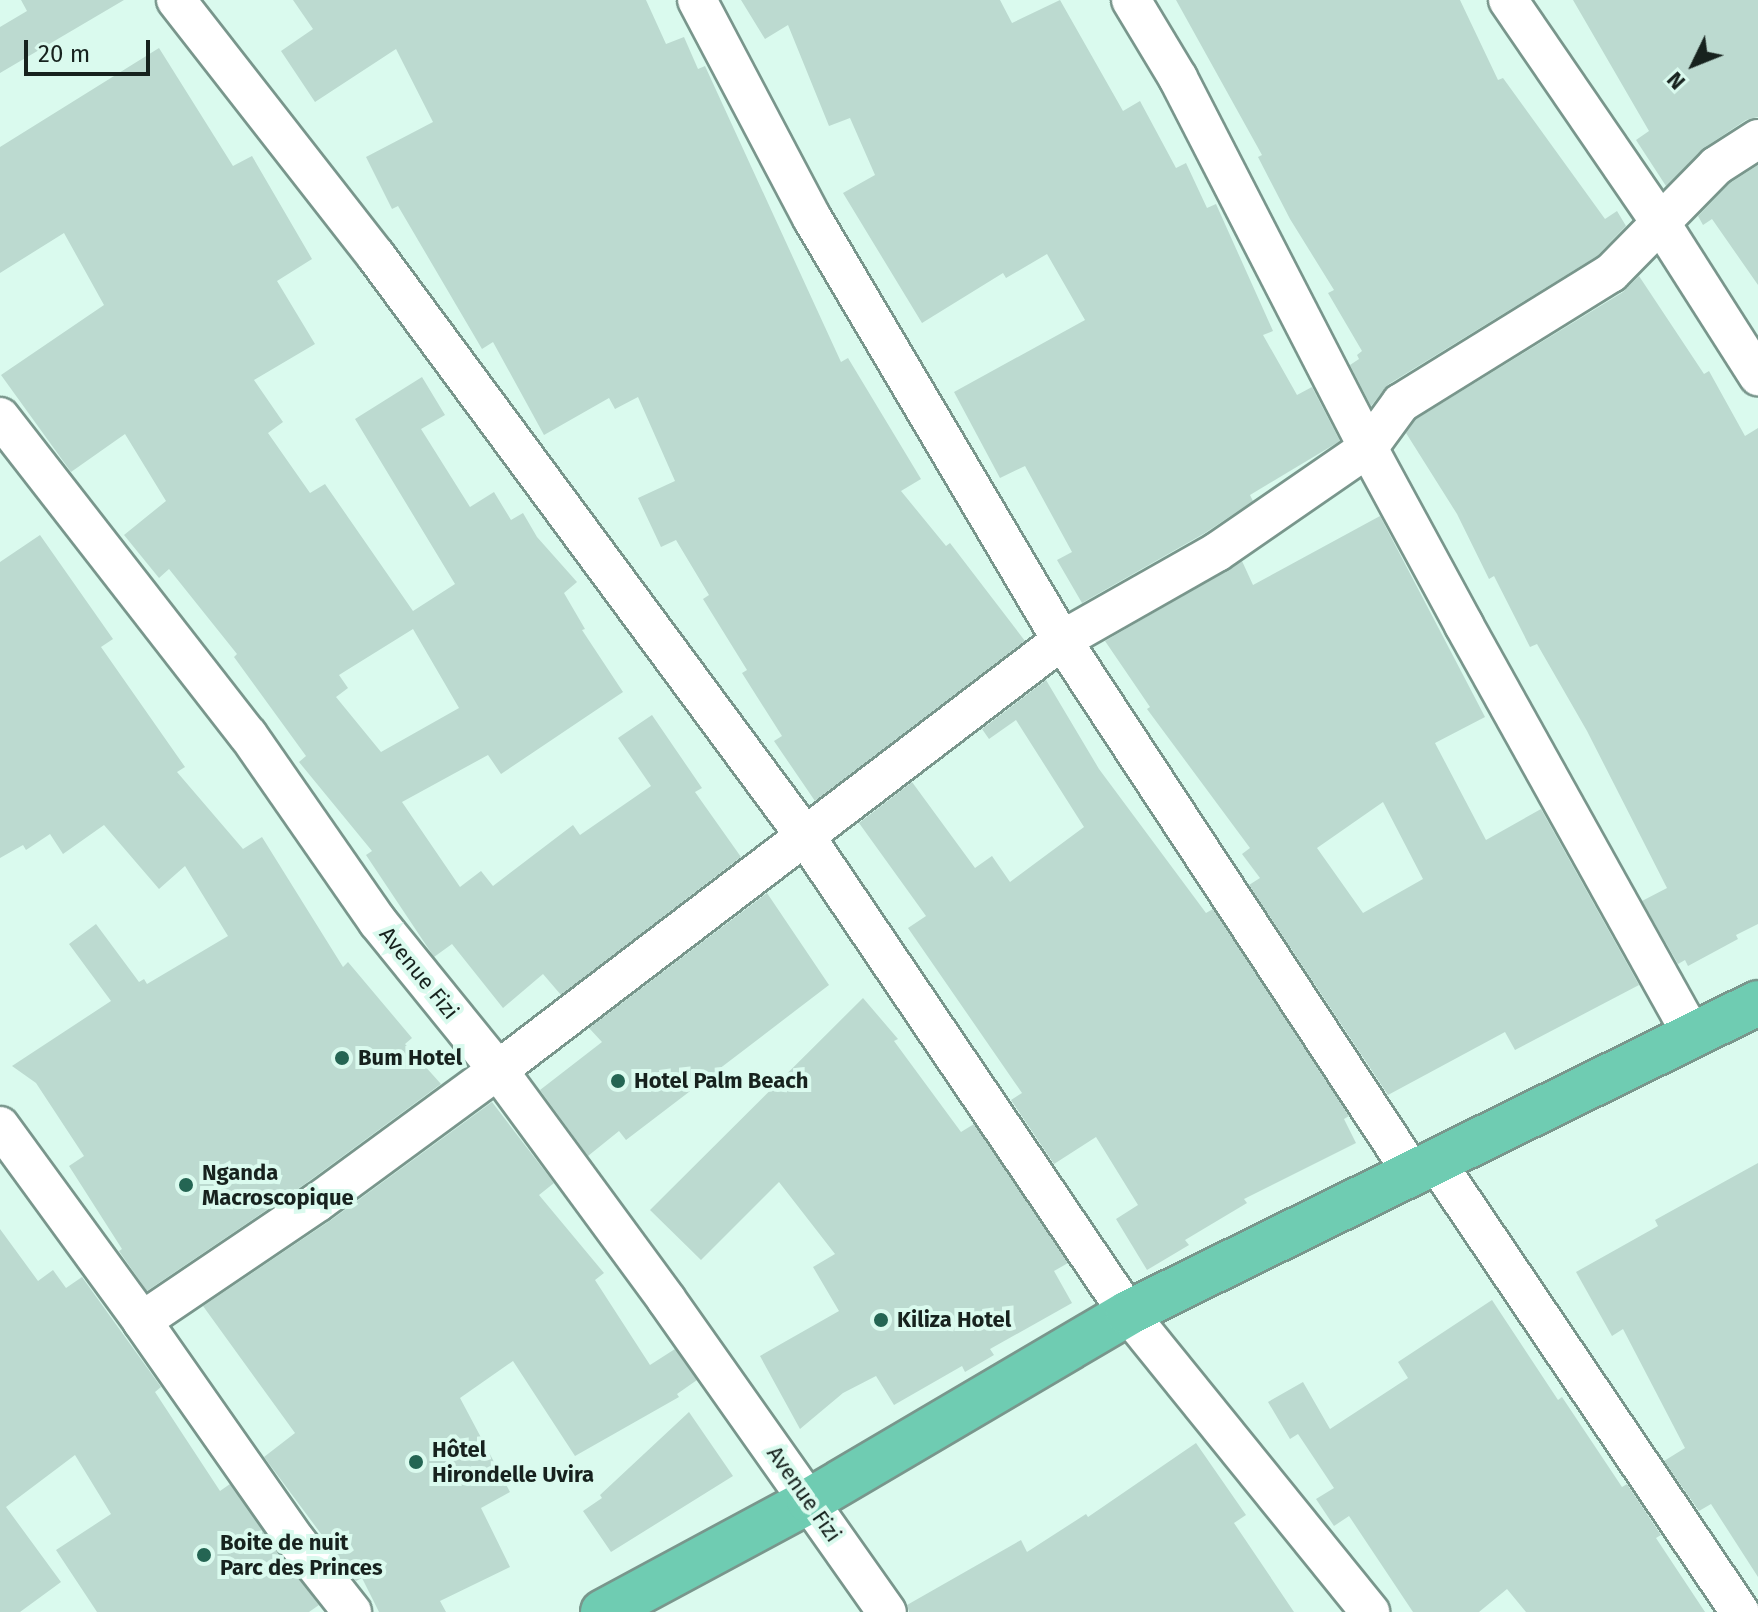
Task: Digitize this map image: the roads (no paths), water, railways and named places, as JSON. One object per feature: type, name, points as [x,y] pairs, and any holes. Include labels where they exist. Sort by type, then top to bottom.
[{"type":"highway","points":[[603,1612],[809,1501],[1128,1313],[1756,1008]]},
{"type":"street","points":[[176,0],[376,256],[805,836],[1128,1313],[1370,1612]]},
{"type":"street","points":[[697,0],[812,218],[1062,640],[1425,1168],[1740,1612]]},
{"type":"street","points":[[1131,0],[1178,78],[1368,448],[1693,1037]]},
{"type":"street","points":[[1508,0],[1660,222],[1758,376]]},
{"type":"street","points":[[142,1321],[318,1202],[498,1070],[1062,640],[1217,552],[1368,448],[1401,403],[1611,273],[1716,166],[1758,139]]},
{"type":"street","name":"Avenue Fizi","points":[[0,417],[248,735],[378,922],[498,1070],[887,1612]]},
{"type":"street","points":[[0,1126],[297,1542],[352,1612]]},
{"type":"place","name":"Bum Hotel","points":[[342,1058]]},
{"type":"place","name":"Hotel Palm Beach","points":[[618,1081]]},
{"type":"place","name":"Nganda Macroscopique","points":[[186,1185]]},
{"type":"place","name":"Kiliza Hotel","points":[[881,1320]]},
{"type":"place","name":"Hôtel Hirondelle Uvira","points":[[416,1462]]},
{"type":"place","name":"Boite de nuit Parc des Princes","points":[[204,1555]]}]
